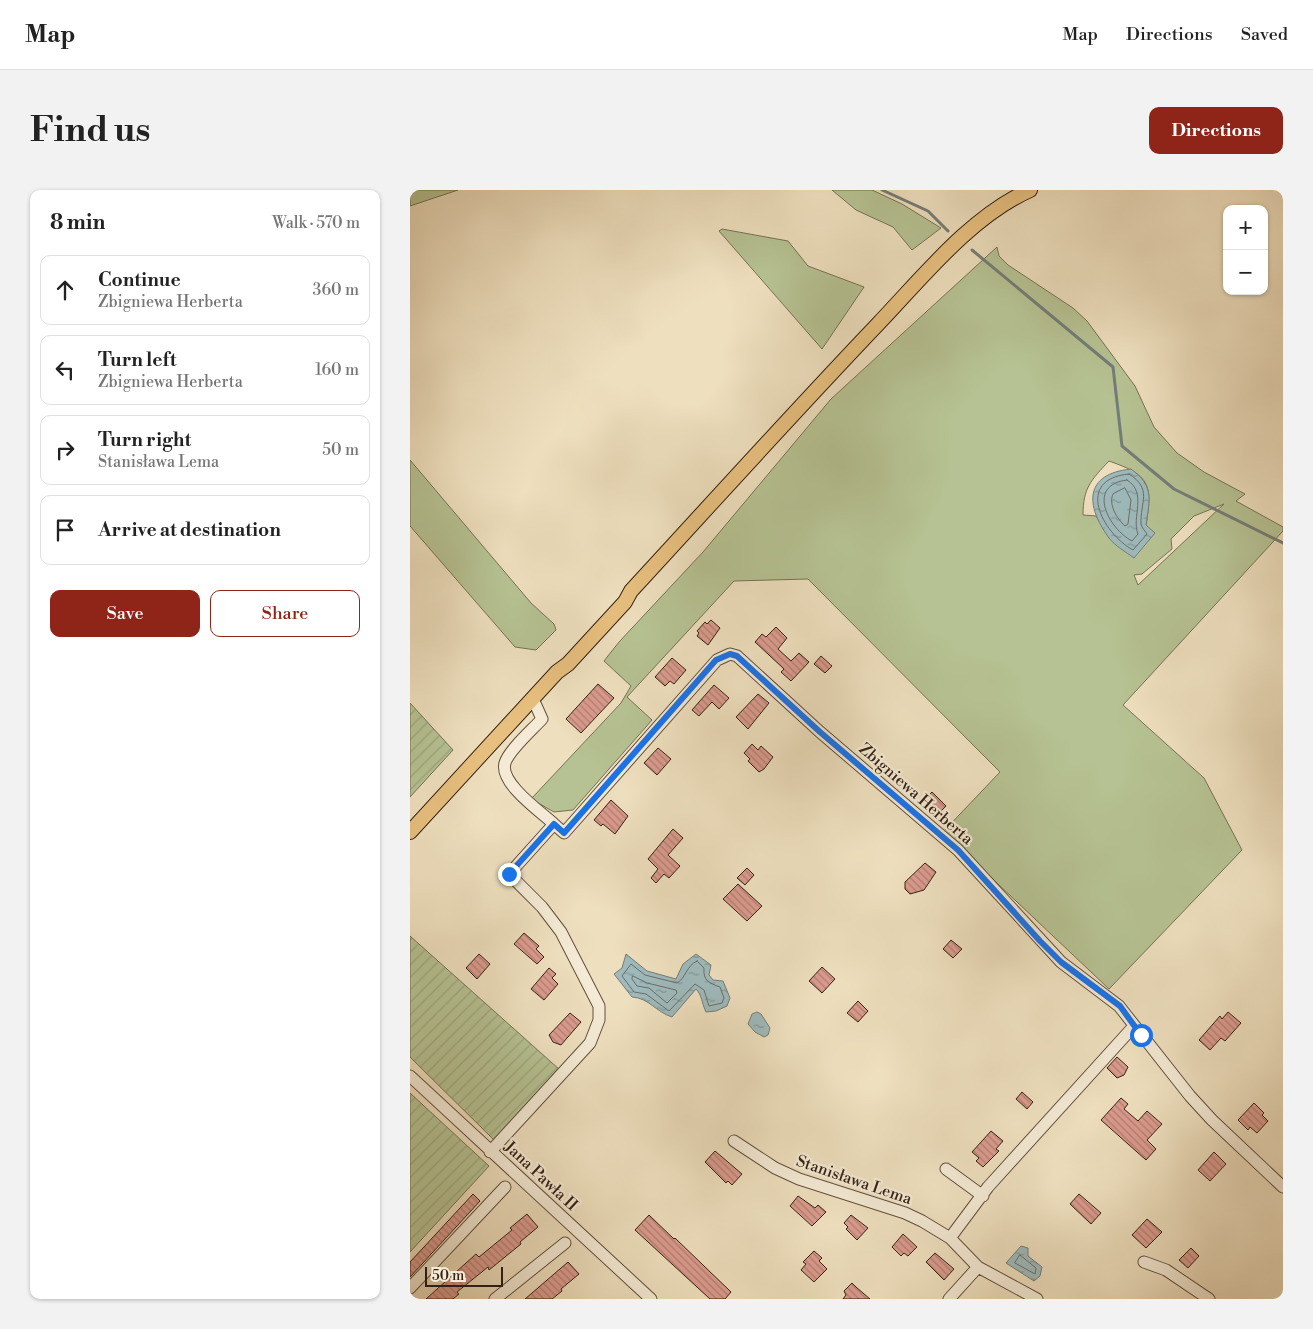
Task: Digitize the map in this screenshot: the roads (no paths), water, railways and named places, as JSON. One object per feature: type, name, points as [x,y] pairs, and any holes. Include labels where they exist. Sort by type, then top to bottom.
[{"type":"main road","points":[[410,832],[557,672],[568,664],[625,602],[632,591],[845,359],[947,252],[994,211],[1030,190]]},
{"type":"street","name":"Zbigniewa Herberta","points":[[554,824],[564,833],[716,660],[730,654],[737,656],[827,739],[958,850],[1061,962],[1120,1006],[1134,1026],[1206,1114],[1283,1186]]},
{"type":"street","points":[[490,1152],[590,1043],[599,1020],[599,1006],[561,932],[542,907],[509,874],[554,824],[512,786],[505,775],[505,763],[515,748],[542,719],[533,699]]},
{"type":"street","points":[[950,1238],[988,1187],[1134,1026]]},
{"type":"street","name":"Jana Pawła II","points":[[410,1076],[490,1152],[652,1299]]},
{"type":"street","name":"Stanisława Lema","points":[[734,1141],[783,1172],[822,1188],[905,1213],[950,1238],[978,1267],[1038,1299]]},
{"type":"street","points":[[946,1169],[983,1196]]},
{"type":"street","points":[[410,1288],[505,1187]]},
{"type":"street","points":[[495,1299],[565,1243]]},
{"type":"street","points":[[1144,1262],[1166,1270],[1209,1299]]},
{"type":"street","points":[[948,1299],[978,1267]]},
{"type":"street","points":[[410,1294],[414,1299]]},
{"type":"water","points":[[1131,469],[1144,481],[1147,487],[1149,507],[1146,525],[1155,533],[1134,558],[1109,538],[1101,526],[1093,503],[1093,493],[1097,484],[1104,477]]},
{"type":"water","points":[[626,954],[647,971],[676,979],[683,964],[696,954],[711,965],[709,975],[713,980],[723,981],[730,998],[727,1006],[716,1011],[706,1012],[700,994],[696,989],[672,1017],[666,1015],[643,1000],[632,997],[614,974],[622,968]]},
{"type":"water","points":[[757,1012],[761,1014],[770,1028],[768,1035],[764,1037],[755,1032],[748,1024],[752,1014]]},
{"type":"water","points":[[1021,1246],[1028,1248],[1028,1256],[1042,1267],[1040,1276],[1034,1281],[1006,1263]]},
{"type":"waterway","points":[[882,190],[928,211],[948,231]]},
{"type":"waterway","points":[[972,250],[1113,367],[1122,446],[1174,489],[1283,543]]}]
